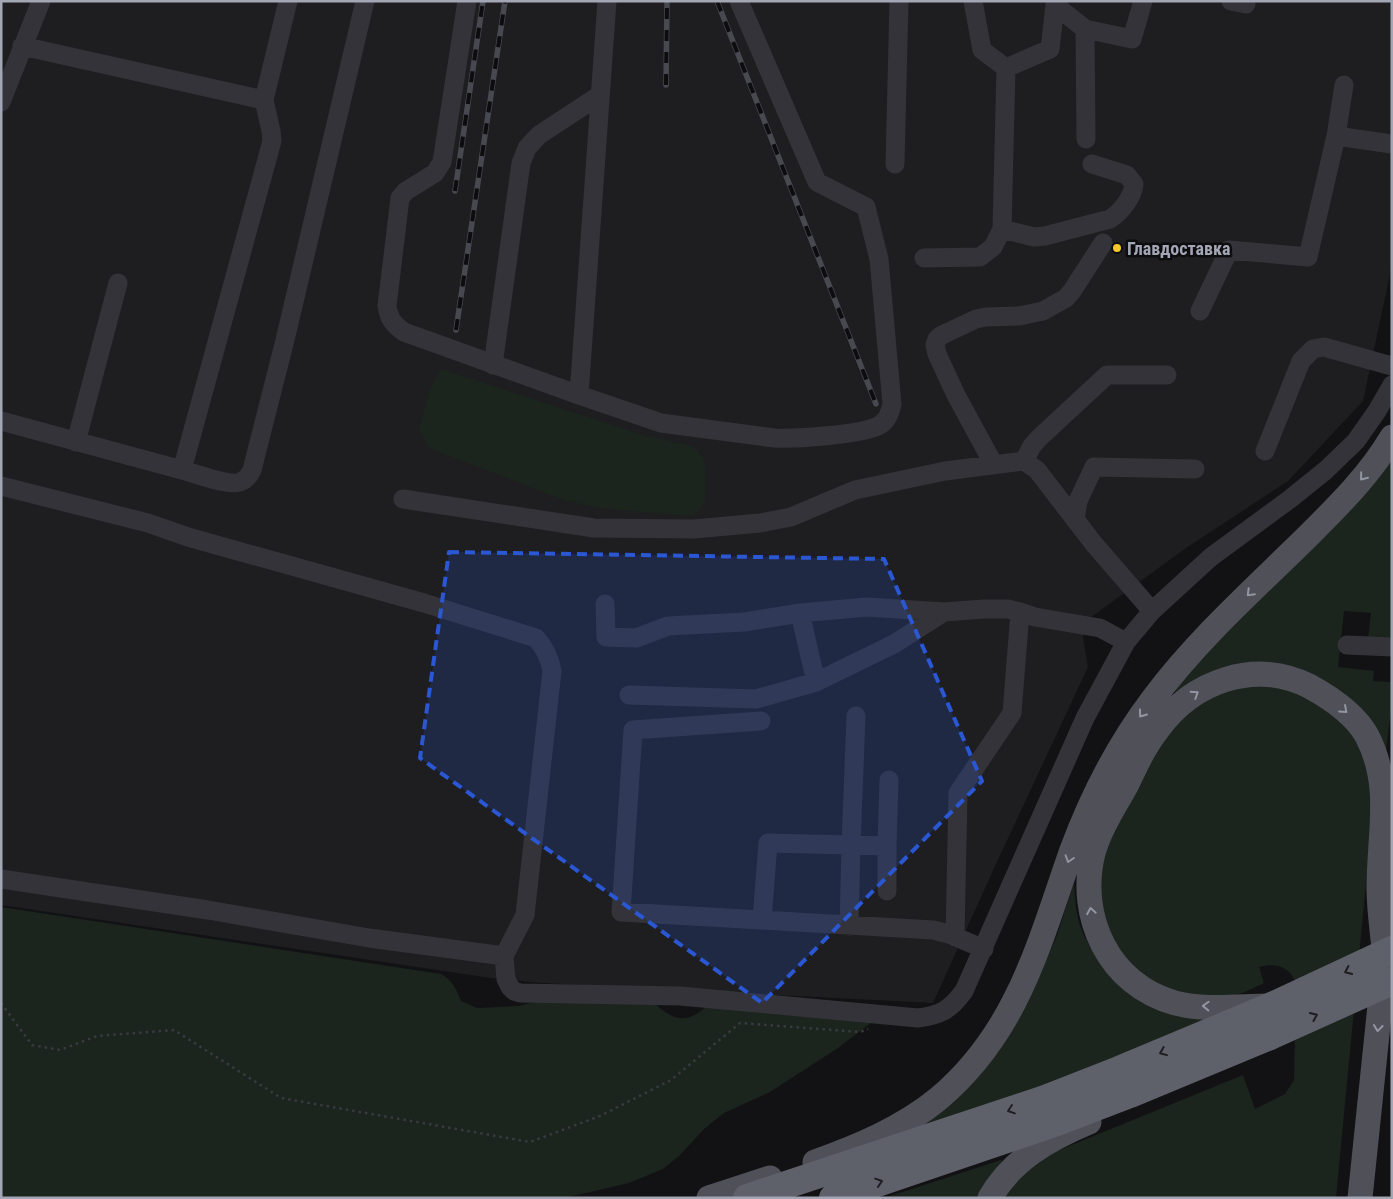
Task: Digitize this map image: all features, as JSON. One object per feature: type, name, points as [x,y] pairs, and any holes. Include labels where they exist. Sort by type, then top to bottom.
[{"type":"highway","points":[[747,1198],[1045,1099],[1272,1006],[1390,963]]},
{"type":"highway","points":[[833,1198],[1057,1122],[1266,1038],[1390,963]]},
{"type":"main road","points":[[709,1198],[845,1151],[879,1135],[908,1119],[937,1099],[964,1073],[992,1040],[1014,1004],[1044,934],[1073,848],[1089,809],[1133,726],[1172,674],[1233,610],[1335,509],[1364,476],[1392,438]]},
{"type":"main road","points":[[1272,1006],[1193,1006],[1156,996],[1139,985],[1118,966],[1102,943],[1094,924],[1089,883],[1094,850],[1101,831],[1157,730],[1173,711],[1192,695],[1209,685],[1246,675],[1284,677],[1303,683],[1321,692],[1338,704],[1354,718],[1366,735],[1374,752],[1384,793],[1384,824],[1379,888],[1390,963]]},
{"type":"main road","points":[[1360,1193],[1390,963],[1392,893]]},
{"type":"main road","points":[[990,1198],[1010,1170],[1040,1146],[1070,1130],[1130,1106],[1266,1038]]},
{"type":"lane","points":[[1,102],[41,1]]},
{"type":"lane","points":[[182,470],[272,141],[272,131],[264,100],[288,1]]},
{"type":"lane","points":[[1,421],[232,483],[241,483],[248,477],[252,470],[285,340],[365,1]]},
{"type":"lane","points":[[467,1],[442,162],[435,173],[406,191],[400,198],[387,306],[389,318],[395,325],[404,332],[493,365],[661,423],[789,439],[855,432],[870,428],[883,423],[891,411],[892,404],[879,259],[866,207],[818,182],[739,1]]},
{"type":"lane","points":[[579,396],[607,1]]},
{"type":"lane","points":[[895,164],[900,1]]},
{"type":"lane","points":[[973,1],[982,50],[1006,68]]},
{"type":"lane","points":[[1055,3],[1085,29],[1132,39],[1143,1]]},
{"type":"lane","points":[[1006,68],[1050,49],[1055,3]]},
{"type":"lane","points":[[1085,29],[1086,139]]},
{"type":"lane","points":[[22,46],[264,100]]},
{"type":"lane","points":[[924,258],[980,257],[993,247],[1002,229],[1006,68]]},
{"type":"lane","points":[[1200,311],[1229,250],[1308,257],[1336,136],[1344,85]]},
{"type":"lane","points":[[493,365],[521,162],[527,148],[539,135],[600,95]]},
{"type":"lane","points":[[1336,136],[1392,144]]},
{"type":"lane","points":[[1002,229],[1034,237],[1045,236],[1110,219],[1118,214],[1133,191],[1134,184],[1127,175],[1092,164]]},
{"type":"lane","points":[[994,465],[940,362],[935,346],[937,339],[942,335],[986,317],[1031,315],[1055,305],[1066,298],[1072,291],[1103,243]]},
{"type":"lane","points":[[76,442],[118,283]]},
{"type":"lane","points":[[1265,451],[1301,361],[1313,349],[1324,347],[1392,366]]},
{"type":"lane","points":[[1024,461],[1039,438],[1107,375],[1168,375]]},
{"type":"lane","points":[[1,486],[140,521],[188,537],[424,603],[536,638],[542,644],[550,661],[552,671],[525,914],[504,956],[506,979],[514,991],[520,993],[680,996],[918,1018],[935,1016],[948,1009],[964,991],[1085,718],[1126,642],[1152,611],[1211,557],[1243,532],[1290,500],[1326,470],[1356,441],[1392,385]]},
{"type":"lane","points":[[403,499],[594,528],[694,529],[760,524],[791,517],[855,490],[945,471],[1024,461],[1036,470],[1075,520],[1152,611]]},
{"type":"lane","points":[[1075,520],[1078,501],[1094,467],[1195,469]]},
{"type":"lane","points":[[605,604],[606,637],[636,638],[668,626],[744,622],[800,613],[867,607],[944,612],[1008,609],[1035,617],[1100,628],[1126,642]]},
{"type":"lane","points":[[629,695],[756,698],[816,682],[894,644],[944,612]]},
{"type":"lane","points":[[955,937],[958,793],[1012,713],[1020,612]]},
{"type":"lane","points":[[800,613],[816,682]]},
{"type":"lane","points":[[1347,645],[1392,647]]},
{"type":"lane","points":[[849,926],[856,716]]},
{"type":"lane","points":[[761,721],[633,730],[621,912],[933,930],[984,949]]},
{"type":"lane","points":[[887,891],[889,780]]},
{"type":"lane","points":[[762,920],[768,843],[887,846]]},
{"type":"lane","points":[[1,879],[208,910],[369,938],[504,956]]},
{"type":"path","points":[[1,1003],[32,1044],[60,1050],[97,1036],[174,1030],[280,1098],[530,1142],[600,1116],[671,1080],[740,1023],[860,1032],[888,1016]]},
{"type":"highlighted area","points":[[449,552],[884,559],[982,781],[762,1003],[420,758]]},
{"type":"shaded area","points":[[1,1],[1392,1],[1392,265],[1363,401],[1288,481],[1186,548],[1090,618],[1083,637],[1088,667],[933,1003],[543,983],[491,978],[1,905]]},
{"type":"shaded area","points":[[441,369],[643,435],[693,446],[702,456],[705,465],[705,501],[700,510],[691,516],[599,508],[564,500],[429,448],[419,430],[430,389]]},
{"type":"shaded area","points":[[1392,454],[1392,636],[1388,639],[1368,639],[1371,613],[1344,611],[1338,667],[1374,671],[1373,681],[1392,682],[1392,701],[1386,752],[1306,672],[1176,693],[1174,689]]},
{"type":"shaded area","points":[[1242,686],[1281,688],[1302,695],[1334,715],[1352,734],[1372,782],[1370,841],[1336,1198],[1002,1198],[1030,1167],[1052,1153],[1243,1075],[1255,1109],[1285,1094],[1294,1080],[1296,983],[1290,973],[1277,966],[1259,967],[1264,983],[1245,992],[1235,995],[1181,996],[1137,973],[1109,936],[1098,887],[1107,844],[1164,737],[1202,700]]},
{"type":"shaded area","points":[[1074,883],[1079,923],[1085,938],[1101,964],[1206,1020],[1043,1086],[917,1130],[1036,983],[1056,938]]},
{"type":"shaded area","points":[[1,907],[441,974],[454,986],[461,1001],[477,1008],[519,1006],[539,1001],[655,1004],[676,1017],[688,1018],[709,1004],[872,1022],[838,1048],[770,1092],[724,1113],[704,1129],[680,1155],[663,1169],[629,1183],[564,1198],[1,1198]]},
{"type":"shaded area","points":[[1001,1160],[1003,1161],[977,1198],[884,1198]]},
{"type":"railway","points":[[455,191],[483,1]]},
{"type":"railway","points":[[456,330],[505,1]]},
{"type":"railway","points":[[666,85],[667,1]]},
{"type":"railway","points":[[717,1],[876,404]]},
{"type":"place","name":"Главдоставка","points":[[1117,248]]}]
